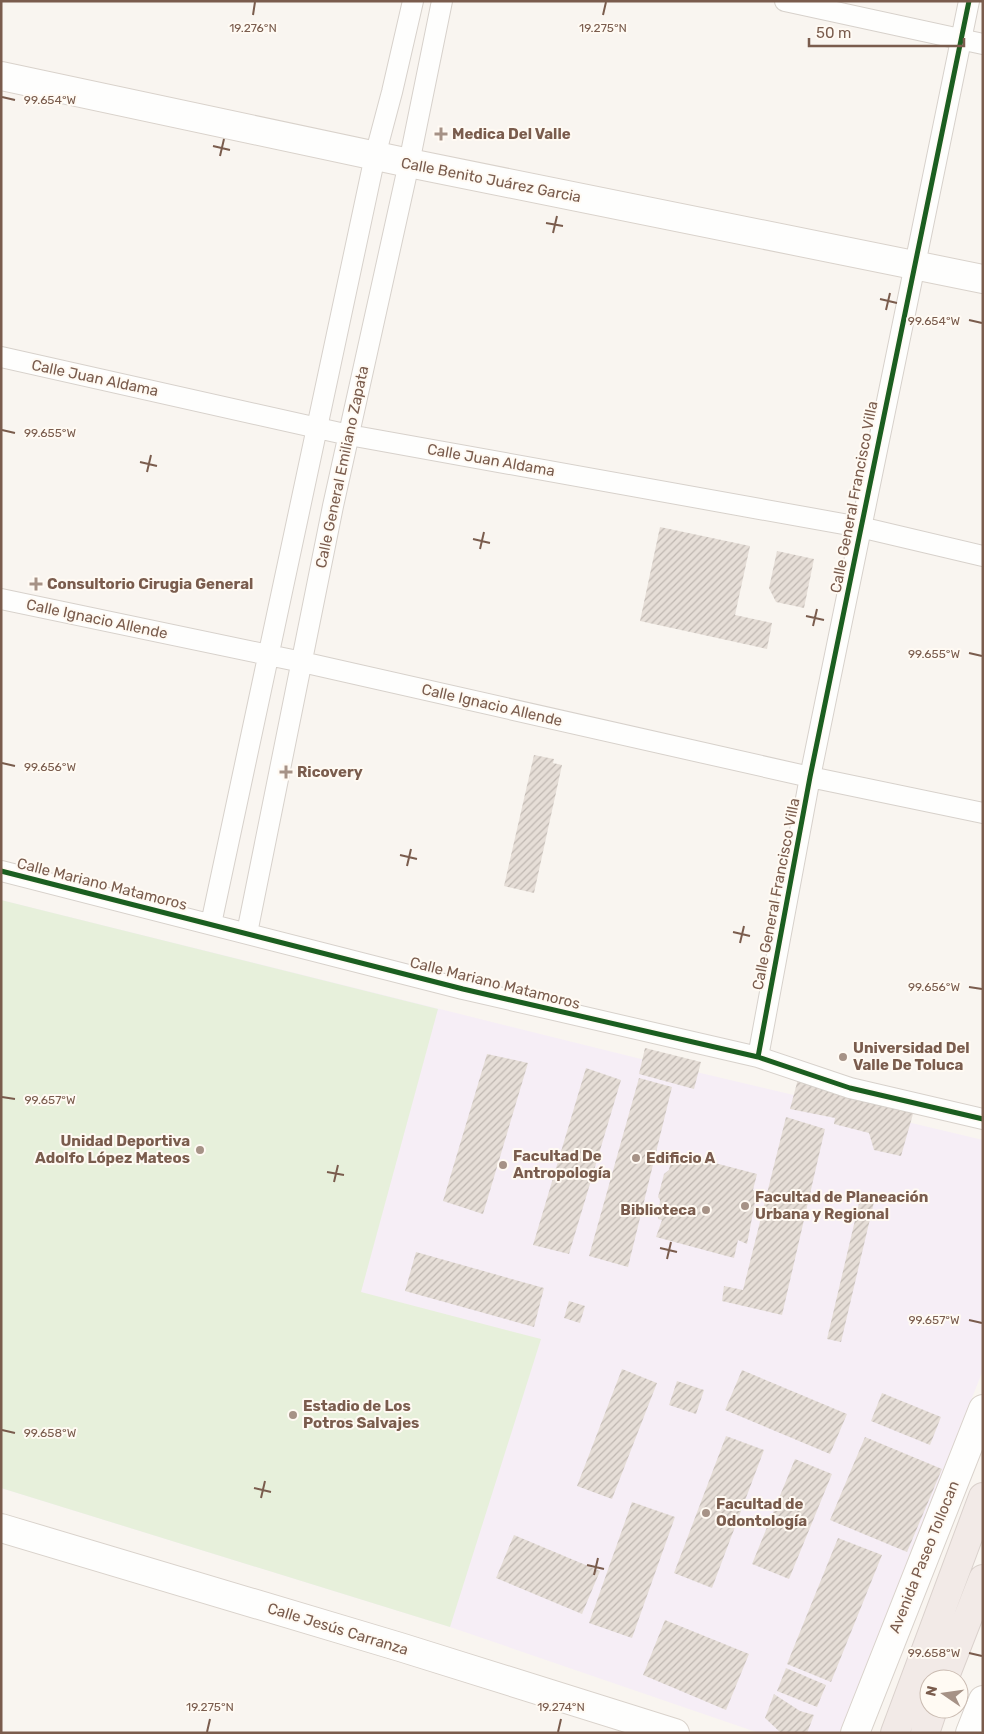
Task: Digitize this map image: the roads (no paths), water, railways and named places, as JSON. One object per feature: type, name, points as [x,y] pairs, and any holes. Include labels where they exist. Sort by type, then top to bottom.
[{"type":"highway","points":[[895,1733],[983,1497]]},
{"type":"highway","points":[[948,1669],[983,1579]]},
{"type":"highway","points":[[925,1733],[930,1719]]},
{"type":"main road","name":"Calle Benito Juárez Garcia","points":[[1,76],[409,164],[983,279]]},
{"type":"main road","name":"Avenida Paseo Tollocan","points":[[855,1733],[983,1409]]},
{"type":"main road","name":"Calle Jesús Carranza","points":[[1,1528],[400,1647],[675,1733]]},
{"type":"main road","points":[[970,1733],[983,1700]]},
{"type":"street","points":[[211,924],[375,156],[413,1]]},
{"type":"street","name":"Calle General Emiliano Zapata","points":[[247,933],[349,435],[409,164],[442,1]]},
{"type":"street","points":[[785,1],[983,44]]},
{"type":"street","name":"Calle General Francisco Villa","points":[[758,1057],[810,777],[969,1]]},
{"type":"street","name":"Calle Juan Aldama","points":[[1,357],[349,435],[860,527],[983,556]]},
{"type":"street","name":"Calle Ignacio Allende","points":[[1,599],[302,662],[810,777],[983,813]]},
{"type":"street","name":"Calle Mariano Matamoros","points":[[1,872],[247,933],[462,990],[758,1057],[850,1088],[983,1119]]},
{"type":"place","name":"Medica Del Valle","points":[[441,134]]},
{"type":"place","name":"Consultorio Cirugia General","points":[[36,584]]},
{"type":"place","name":"Ricovery","points":[[286,772]]},
{"type":"place","name":"Universidad Del Valle De Toluca","points":[[843,1057]]},
{"type":"place","name":"Unidad Deportiva Adolfo López Mateos","points":[[200,1150]]},
{"type":"place","name":"Edificio A","points":[[636,1158]]},
{"type":"place","name":"Facultad De Antropología","points":[[503,1165]]},
{"type":"place","name":"Facultad de Planeación Urbana y Regional","points":[[745,1206]]},
{"type":"place","name":"Biblioteca","points":[[706,1210]]},
{"type":"place","name":"Estadio de Los Potros Salvajes","points":[[293,1415]]},
{"type":"place","name":"Facultad de Odontología","points":[[706,1513]]}]
